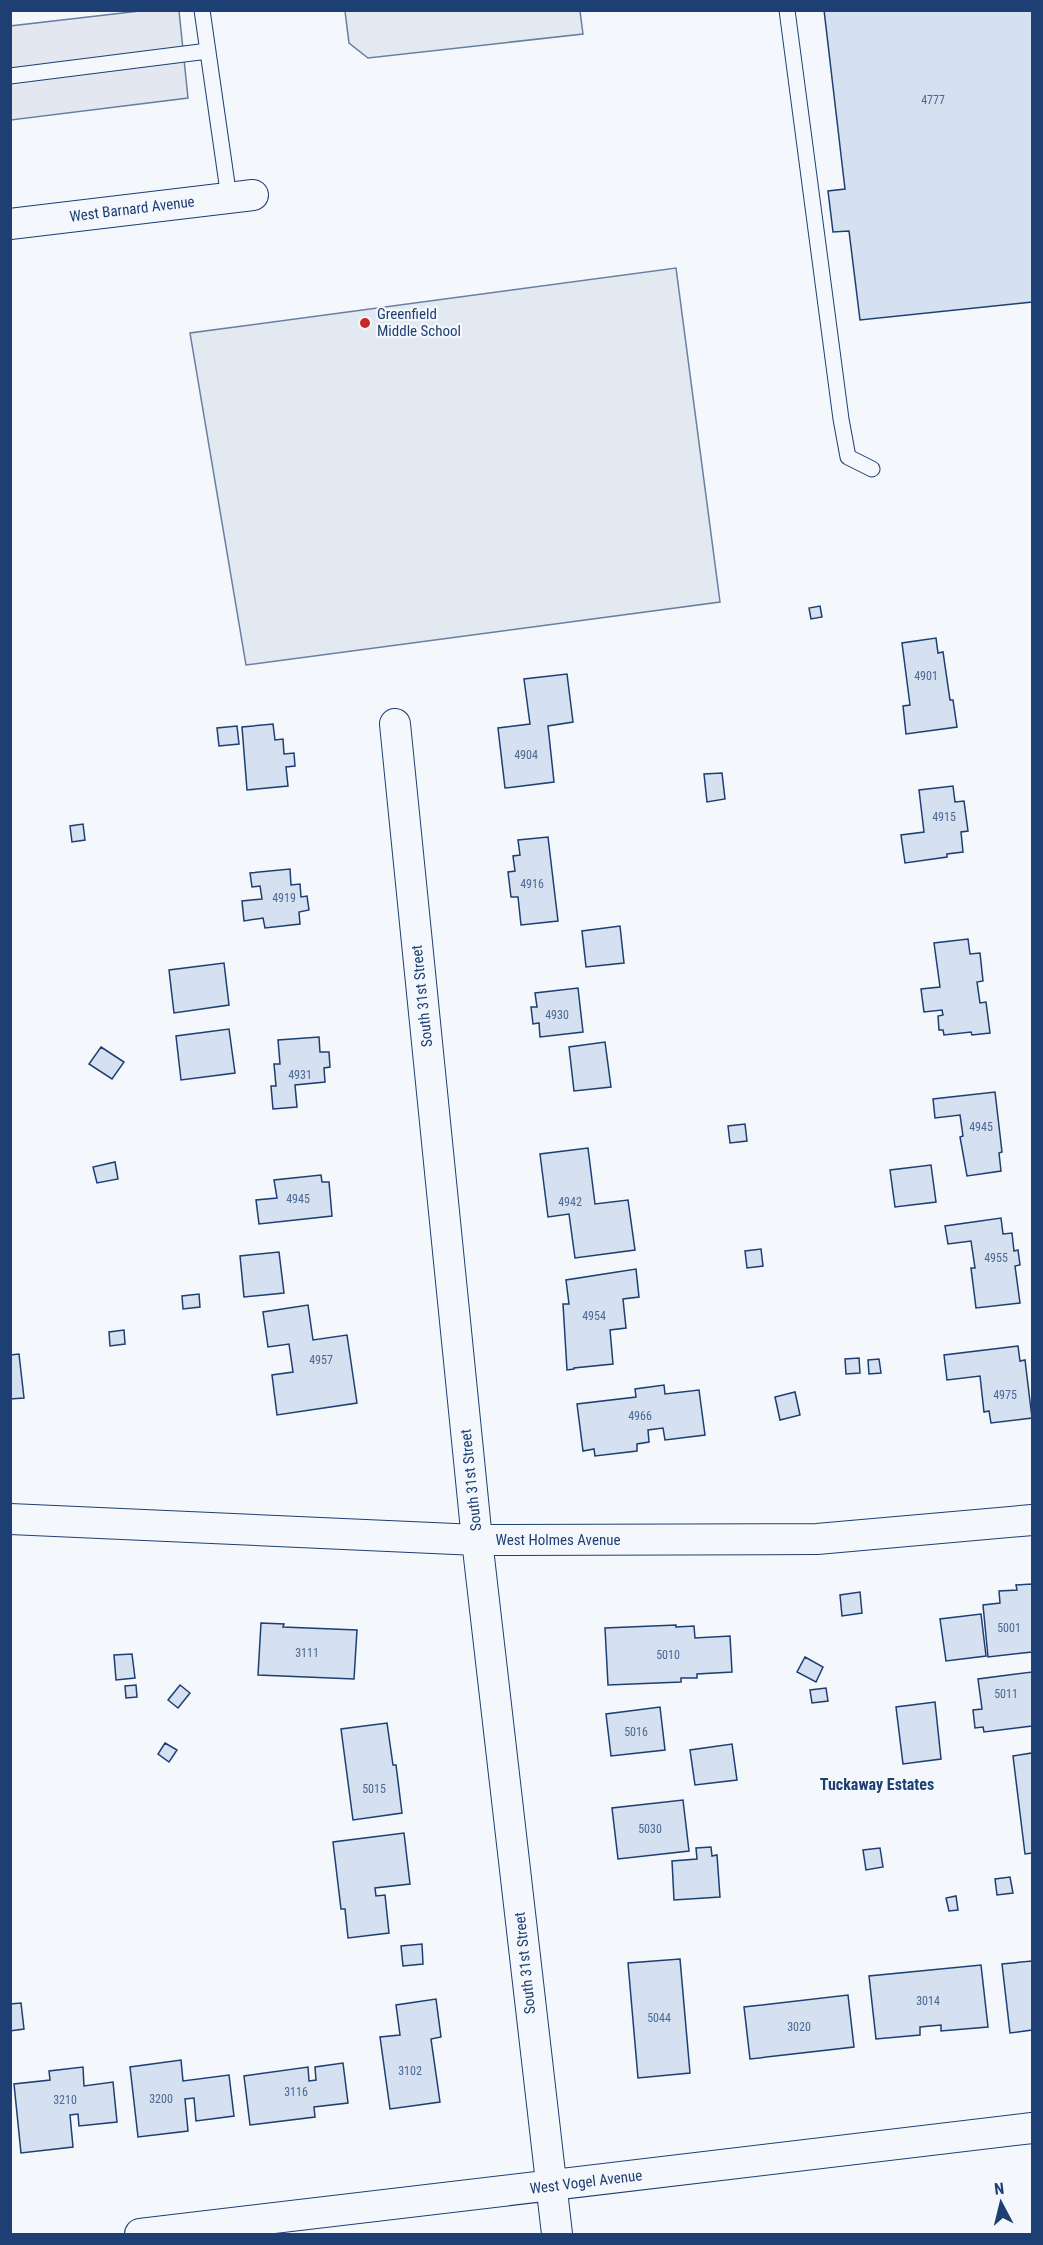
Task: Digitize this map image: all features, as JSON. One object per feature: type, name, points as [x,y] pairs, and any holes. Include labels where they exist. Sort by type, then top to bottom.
[{"type":"street","name":"West Barnard Avenue","points":[[10,224],[241,196]]},
{"type":"street","name":"South 31st Street","points":[[395,724],[477,1540],[557,2235]]},
{"type":"street","name":"West Holmes Avenue","points":[[10,1519],[477,1540],[817,1539],[1032,1520]]},
{"type":"street","name":"West Vogel Avenue","points":[[140,2235],[1032,2128]]},
{"type":"lane","points":[[202,10],[208,51],[241,196]]},
{"type":"lane","points":[[787,10],[840,419],[848,457],[872,469]]},
{"type":"lane","points":[[10,76],[208,51]]},
{"type":"shaded area","points":[[140,11],[179,11],[188,98],[11,120],[10,26]]},
{"type":"shaded area","points":[[345,11],[580,11],[583,34],[368,58],[349,43]]},
{"type":"shaded area","points":[[676,268],[720,602],[246,665],[190,333]]},
{"type":"building","points":[[824,10],[1032,10],[1032,302],[860,320],[849,231],[833,232],[828,191],[845,189]]},
{"type":"building","points":[[824,10],[1032,10],[1032,302],[860,320],[849,231],[833,232],[828,191],[845,189]]},
{"type":"building","points":[[820,606],[822,617],[811,619],[809,608]]},
{"type":"building","points":[[936,638],[938,653],[943,652],[950,700],[953,700],[957,727],[906,734],[903,706],[910,705],[902,643]]},
{"type":"building","points":[[567,674],[573,722],[548,726],[554,782],[505,788],[498,728],[530,724],[524,679]]},
{"type":"building","points":[[273,724],[275,740],[283,739],[284,754],[294,753],[295,766],[286,767],[288,786],[247,790],[242,727]]},
{"type":"building","points":[[237,726],[239,744],[219,746],[217,728]]},
{"type":"building","points":[[722,773],[725,799],[707,802],[704,774]]},
{"type":"building","points":[[953,786],[955,802],[964,801],[968,831],[961,832],[963,852],[947,854],[947,857],[905,863],[901,835],[924,832],[919,790]]},
{"type":"building","points":[[83,824],[85,840],[72,842],[70,826]]},
{"type":"building","points":[[548,837],[558,921],[521,925],[518,897],[511,897],[508,872],[515,871],[513,856],[520,855],[518,840]]},
{"type":"building","points":[[290,869],[291,885],[300,884],[301,897],[307,896],[309,910],[299,912],[300,924],[265,928],[263,918],[244,921],[242,901],[262,899],[260,886],[252,887],[250,873]]},
{"type":"building","points":[[620,926],[624,963],[586,967],[582,931]]},
{"type":"building","points":[[968,939],[970,954],[980,953],[983,981],[977,982],[980,1003],[986,1002],[990,1033],[972,1035],[971,1032],[944,1035],[943,1030],[939,1030],[938,1016],[943,1015],[942,1010],[924,1012],[921,989],[940,987],[934,943]]},
{"type":"building","points":[[224,963],[229,1005],[174,1013],[169,970]]},
{"type":"building","points":[[578,988],[583,1032],[540,1037],[539,1023],[533,1024],[531,1007],[537,1007],[535,993]]},
{"type":"building","points":[[229,1029],[235,1073],[181,1080],[176,1036]]},
{"type":"building","points":[[319,1037],[320,1052],[329,1052],[330,1067],[324,1068],[325,1082],[295,1085],[297,1107],[273,1109],[271,1086],[276,1086],[274,1064],[280,1064],[278,1040]]},
{"type":"building","points":[[605,1042],[611,1087],[574,1091],[569,1047]]},
{"type":"building","points":[[101,1047],[124,1062],[112,1079],[89,1064]]},
{"type":"building","points":[[995,1092],[1002,1152],[999,1153],[1001,1171],[967,1176],[960,1137],[963,1136],[960,1115],[935,1118],[933,1099]]},
{"type":"building","points":[[745,1124],[747,1141],[730,1143],[728,1126]]},
{"type":"building","points":[[588,1148],[595,1204],[628,1200],[635,1250],[575,1258],[569,1214],[548,1217],[540,1154]]},
{"type":"building","points":[[115,1162],[118,1179],[97,1183],[93,1167]]},
{"type":"building","points":[[931,1165],[936,1202],[895,1207],[890,1170]]},
{"type":"building","points":[[321,1175],[322,1182],[329,1182],[332,1216],[259,1224],[256,1200],[277,1198],[274,1180]]},
{"type":"building","points":[[1001,1218],[1003,1234],[1012,1233],[1014,1251],[1018,1250],[1020,1265],[1015,1266],[1020,1303],[976,1308],[971,1268],[975,1268],[971,1241],[948,1244],[945,1226]]},
{"type":"building","points":[[761,1249],[763,1266],[747,1268],[745,1251]]},
{"type":"building","points":[[279,1252],[284,1293],[244,1297],[240,1256]]},
{"type":"building","points":[[636,1269],[639,1297],[623,1299],[626,1328],[610,1330],[613,1364],[567,1370],[563,1304],[569,1304],[566,1280]]},
{"type":"building","points":[[199,1294],[200,1307],[183,1309],[182,1296]]},
{"type":"building","points":[[308,1305],[313,1340],[347,1335],[357,1403],[277,1415],[272,1375],[293,1372],[289,1344],[268,1347],[263,1312]]},
{"type":"building","points":[[124,1330],[125,1344],[110,1346],[109,1332]]},
{"type":"building","points":[[1018,1346],[1020,1361],[1025,1360],[1032,1418],[991,1423],[989,1411],[984,1412],[980,1376],[947,1380],[944,1355]]},
{"type":"building","points":[[19,1354],[24,1398],[10,1399],[10,1355]]},
{"type":"building","points":[[859,1358],[860,1373],[846,1374],[845,1359]]},
{"type":"building","points":[[879,1359],[881,1373],[869,1374],[868,1360]]},
{"type":"building","points":[[664,1385],[665,1394],[699,1390],[705,1435],[665,1440],[663,1428],[648,1430],[649,1442],[637,1444],[637,1451],[595,1456],[594,1449],[583,1451],[577,1404],[636,1397],[635,1389]]},
{"type":"building","points":[[795,1392],[800,1415],[780,1420],[775,1397]]},
{"type":"building","points":[[1032,1584],[1032,1652],[988,1657],[983,1605],[1000,1603],[999,1591],[1017,1590],[1016,1585]]},
{"type":"building","points":[[860,1592],[862,1613],[842,1616],[840,1595]]},
{"type":"building","points":[[981,1614],[986,1656],[946,1661],[940,1619]]},
{"type":"building","points":[[261,1623],[284,1624],[283,1627],[357,1630],[354,1679],[258,1675]]},
{"type":"building","points":[[676,1625],[676,1627],[694,1626],[695,1638],[730,1636],[732,1672],[697,1674],[697,1678],[681,1678],[681,1682],[608,1685],[605,1628]]},
{"type":"building","points":[[132,1654],[135,1678],[116,1680],[114,1655]]},
{"type":"building","points":[[805,1657],[823,1667],[816,1682],[797,1672]]},
{"type":"building","points":[[1032,1672],[1032,1726],[984,1732],[983,1727],[975,1728],[973,1710],[982,1709],[978,1679]]},
{"type":"building","points":[[136,1685],[137,1697],[126,1698],[125,1686]]},
{"type":"building","points":[[180,1685],[190,1693],[178,1708],[168,1700]]},
{"type":"building","points":[[826,1688],[828,1701],[812,1703],[810,1690]]},
{"type":"building","points":[[935,1702],[941,1759],[903,1764],[896,1707]]},
{"type":"building","points":[[660,1707],[665,1750],[611,1756],[606,1714]]},
{"type":"building","points":[[387,1723],[393,1765],[396,1765],[402,1813],[353,1820],[341,1729]]},
{"type":"building","points":[[165,1743],[177,1750],[169,1762],[158,1754]]},
{"type":"building","points":[[732,1744],[737,1780],[695,1785],[690,1750]]},
{"type":"building","points":[[1032,1753],[1032,1853],[1025,1854],[1013,1756]]},
{"type":"building","points":[[683,1800],[689,1851],[618,1859],[612,1808]]},
{"type":"building","points":[[404,1833],[410,1884],[375,1888],[376,1896],[385,1895],[389,1933],[348,1938],[345,1909],[341,1909],[333,1842]]},
{"type":"building","points":[[711,1847],[712,1856],[717,1855],[720,1897],[674,1900],[672,1861],[697,1859],[696,1848]]},
{"type":"building","points":[[880,1848],[883,1867],[866,1870],[863,1850]]},
{"type":"building","points":[[1010,1877],[1013,1893],[997,1895],[995,1879]]},
{"type":"building","points":[[956,1896],[958,1910],[949,1911],[946,1898]]},
{"type":"building","points":[[422,1944],[423,1964],[403,1966],[401,1946]]},
{"type":"building","points":[[680,1959],[690,2073],[638,2078],[628,1963]]},
{"type":"building","points":[[1032,1961],[1032,2030],[1010,2033],[1002,1964]]},
{"type":"building","points":[[981,1965],[988,2027],[941,2031],[941,2025],[920,2027],[920,2035],[876,2039],[869,1976]]},
{"type":"building","points":[[848,1995],[854,2047],[750,2059],[744,2007]]},
{"type":"building","points":[[436,1999],[441,2037],[431,2039],[440,2102],[390,2109],[380,2037],[400,2035],[396,2005]]},
{"type":"building","points":[[21,2003],[24,2029],[10,2031],[10,2004]]},
{"type":"building","points":[[181,2060],[183,2081],[229,2075],[234,2116],[196,2121],[194,2098],[185,2099],[188,2131],[138,2137],[130,2067]]},
{"type":"building","points":[[343,2063],[348,2103],[314,2107],[315,2117],[250,2125],[244,2076],[308,2067],[309,2081],[316,2080],[315,2067]]},
{"type":"building","points":[[83,2067],[84,2086],[113,2082],[117,2122],[79,2126],[78,2114],[70,2115],[73,2147],[21,2153],[14,2084],[50,2080],[49,2071]]},
{"type":"place","name":"Greenfield Middle School","points":[[365,323]]},
{"type":"district","name":"Tuckaway Estates","points":[[877,1784]]}]
